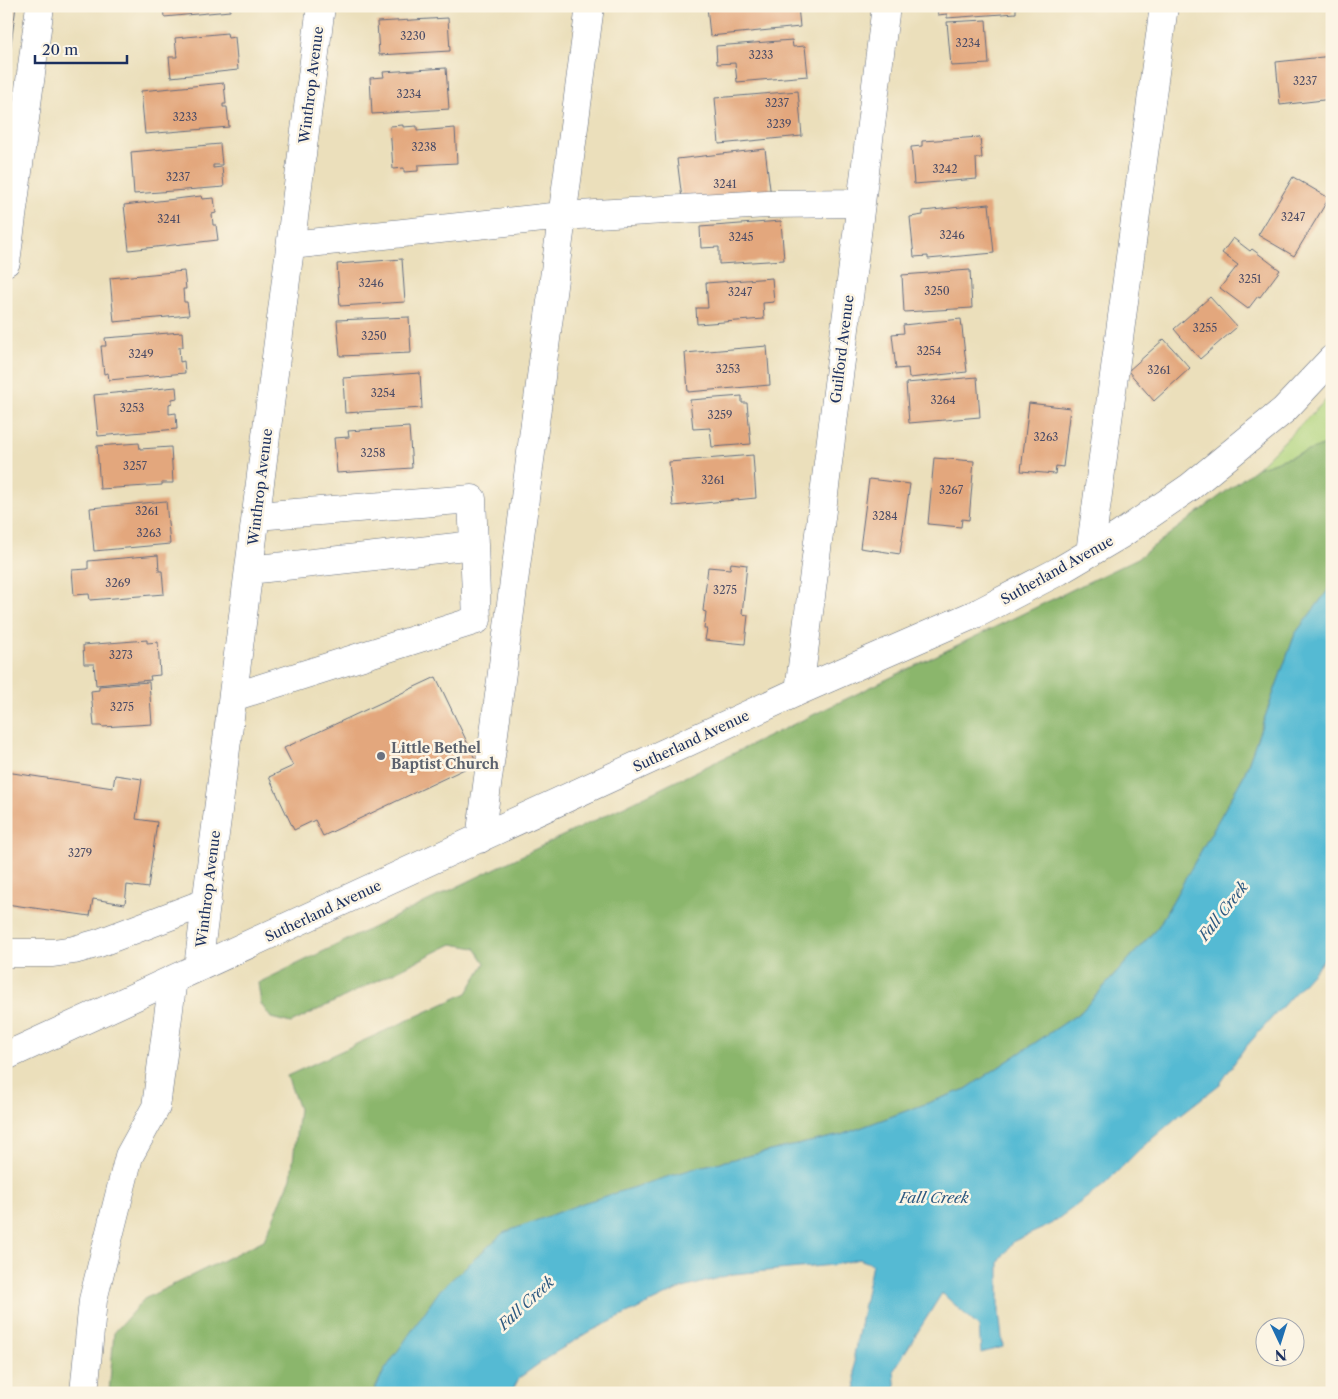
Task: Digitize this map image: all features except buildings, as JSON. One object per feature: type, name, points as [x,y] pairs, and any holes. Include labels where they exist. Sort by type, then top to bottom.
[{"type":"street","points":[[6,262],[40,6]]},
{"type":"street","name":"Winthrop Avenue","points":[[198,967],[321,6]]},
{"type":"street","points":[[480,839],[590,6]]},
{"type":"street","name":"Guilford Avenue","points":[[799,691],[886,6]]},
{"type":"street","points":[[1090,553],[1164,6]]},
{"type":"street","points":[[291,246],[562,216],[767,204],[861,202]]},
{"type":"street","name":"Sutherland Avenue","points":[[6,1056],[799,691],[980,612],[1090,553],[1120,535],[1190,487],[1284,410],[1332,358]]},
{"type":"street","points":[[233,696],[477,620],[472,499],[256,516]]},
{"type":"street","points":[[249,570],[474,545]]},
{"type":"street","points":[[6,953],[53,953],[74,950],[99,943],[207,902]]},
{"type":"street","points":[[84,1393],[93,1300],[129,1156],[156,1107],[173,979]]},
{"type":"green space","points":[[1332,394],[1332,443],[1257,468]]},
{"type":"green space","points":[[1332,443],[1332,585],[1295,634],[1244,775],[1158,927],[1081,1012],[966,1089],[841,1135],[699,1167],[384,1371],[373,1393],[109,1393],[114,1333],[144,1299],[264,1240],[291,1178],[299,1109],[287,1076],[467,993],[485,963],[475,948],[452,944],[291,1023],[271,1018],[261,1004],[258,983],[1138,558],[1257,468]]},
{"type":"water","name":"Fall Creek","points":[[1332,585],[1332,948],[1317,968],[1243,1050],[1220,1084],[1140,1149],[1104,1185],[1048,1226],[1014,1241],[999,1262],[999,1312],[1003,1347],[981,1353],[979,1327],[942,1293],[894,1370],[896,1393],[856,1393],[854,1355],[872,1264],[859,1259],[833,1265],[733,1274],[677,1290],[591,1331],[551,1355],[519,1378],[511,1393],[373,1393],[384,1371],[440,1290],[503,1233],[583,1203],[699,1167],[841,1135],[966,1089],[1081,1012],[1158,927],[1244,775],[1295,634]]},
{"type":"place","name":"Little Bethel Baptist Church","points":[[381,756]]}]
